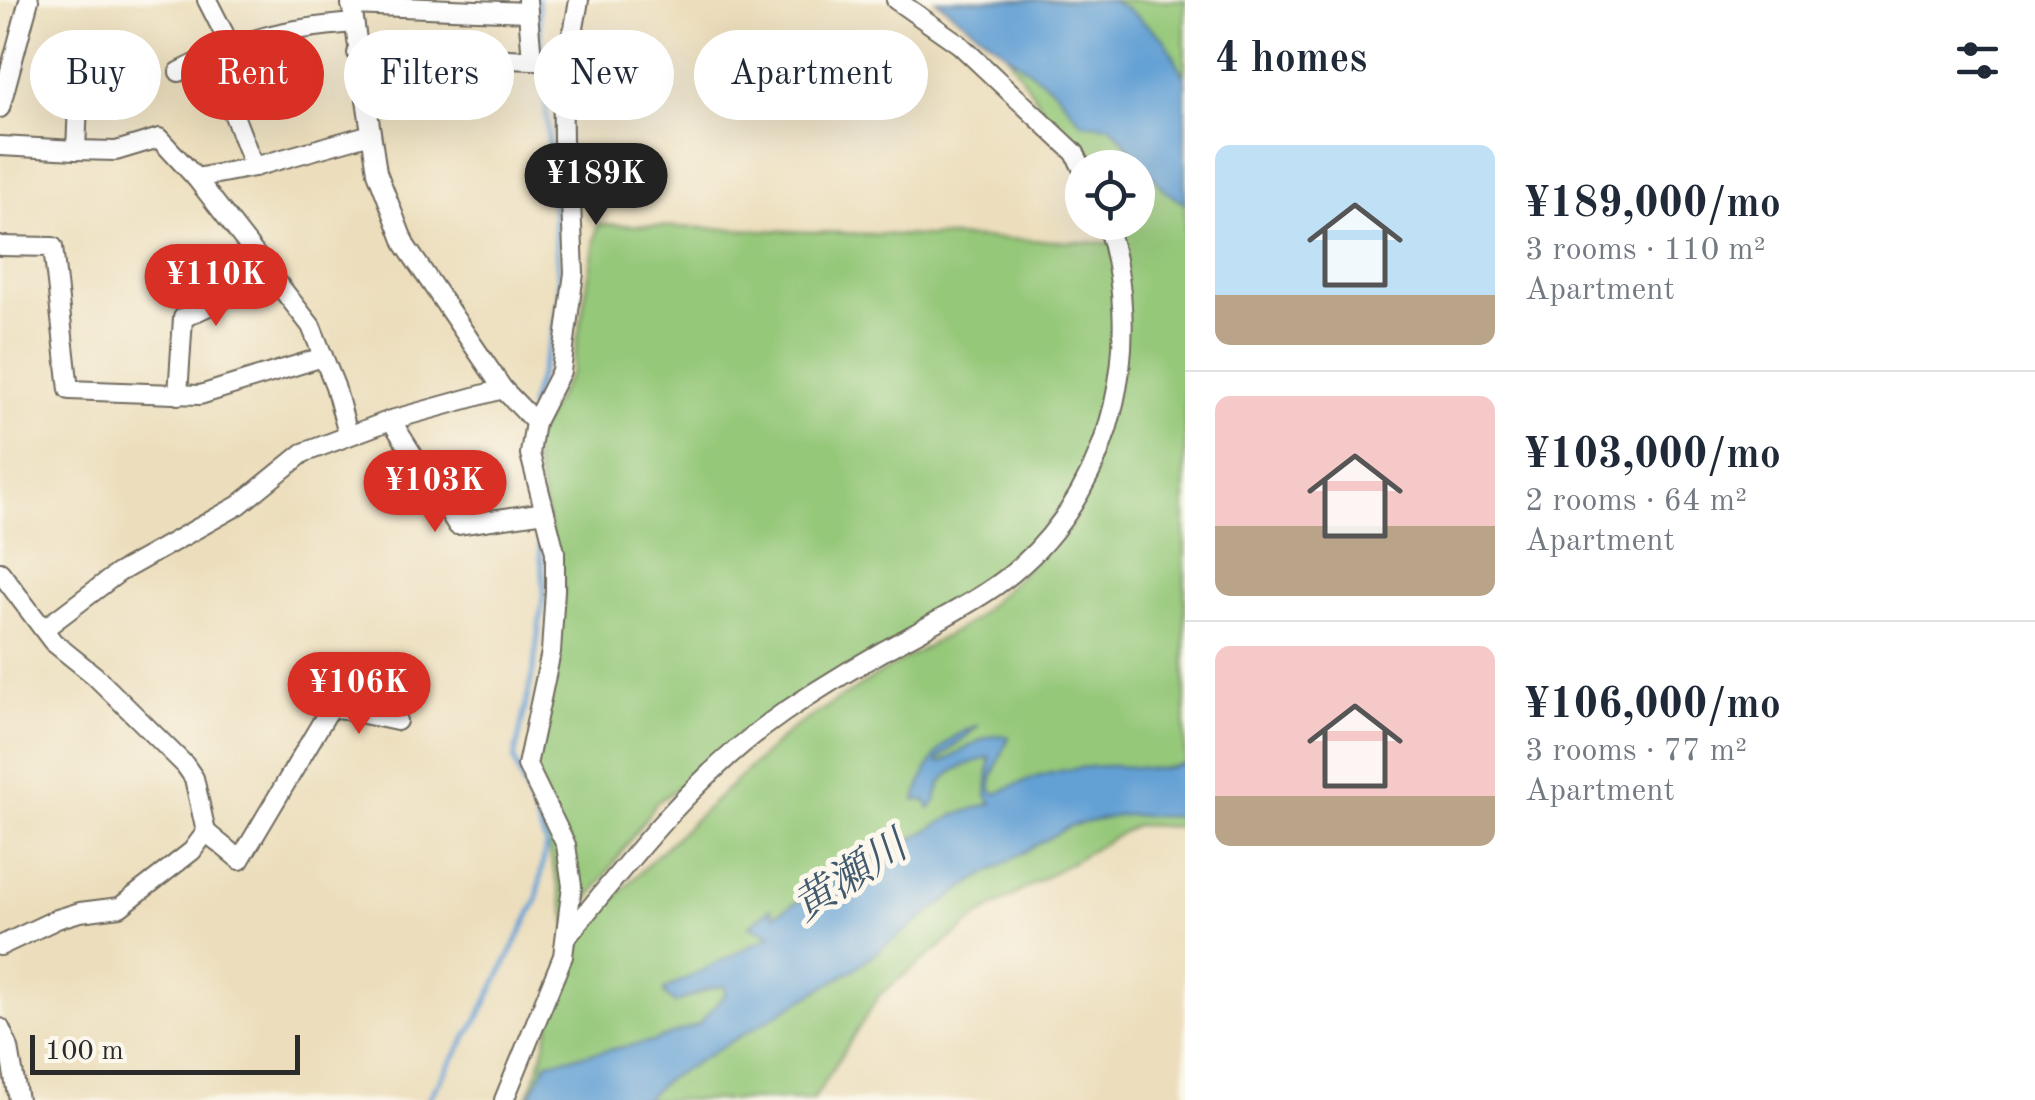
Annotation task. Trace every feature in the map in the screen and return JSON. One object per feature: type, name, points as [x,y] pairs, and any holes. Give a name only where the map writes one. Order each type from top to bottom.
[{"type":"street","points":[[0,108],[29,0]]},
{"type":"street","points":[[207,0],[222,30]]},
{"type":"street","points":[[573,30],[579,0]]},
{"type":"street","points":[[896,0],[959,44],[1072,150]]},
{"type":"street","points":[[286,30],[352,10],[527,6],[532,60],[514,59]]},
{"type":"street","points":[[76,150],[77,120]]},
{"type":"street","points":[[236,120],[254,167]]},
{"type":"street","points":[[369,120],[377,172],[405,245],[504,389],[535,422]]},
{"type":"street","points":[[504,1100],[563,956],[572,886],[566,845],[527,764],[552,652],[555,552],[530,454],[535,422],[561,372],[574,273],[562,120]]},
{"type":"street","points":[[196,178],[254,167],[371,134]]},
{"type":"street","points":[[0,146],[116,151],[158,138],[196,178],[311,326],[348,434]]},
{"type":"street","points":[[566,937],[653,830],[718,766],[781,714],[862,662],[969,603],[1010,574],[1061,523],[1097,456],[1120,384],[1123,299],[1112,240]]},
{"type":"street","points":[[0,246],[53,247],[68,390],[200,395],[323,357]]},
{"type":"street","points":[[178,395],[182,318],[274,275]]},
{"type":"street","points":[[44,628],[118,573],[239,505],[304,452],[392,420],[504,389]]},
{"type":"street","points":[[392,420],[457,526],[544,512]]},
{"type":"street","points":[[0,572],[53,642],[94,675],[185,766],[194,778],[206,832],[240,860],[331,707],[397,721]]},
{"type":"street","points":[[0,946],[57,919],[120,908],[192,851],[206,832]]},
{"type":"street","points":[[0,1028],[9,1048],[18,1100]]},
{"type":"green space","points":[[971,0],[1185,0],[1185,827],[1135,825],[982,914],[880,994],[813,1100],[526,1100],[539,1068],[561,982],[582,932],[659,853],[789,731],[972,621],[1071,526],[1095,471],[987,590],[819,690],[656,803],[569,927],[527,765],[564,590],[531,445],[572,370],[598,224],[1110,243],[1110,240],[1155,240],[1155,150],[1070,150]]},
{"type":"water","points":[[936,0],[1111,0],[1133,13],[1165,40],[1185,77],[1185,204],[1155,179],[1155,150],[1131,150],[1111,126],[1082,123],[1055,90]]},
{"type":"water","name":"黄瀬川","points":[[979,725],[937,761],[940,763],[992,736],[1009,737],[992,778],[991,790],[996,794],[1064,770],[1108,766],[1165,768],[1185,763],[1185,817],[1121,815],[1070,826],[972,882],[851,971],[666,1080],[644,1100],[528,1100],[547,1062],[653,1041],[698,1025],[726,993],[725,986],[675,1003],[664,993],[665,989],[772,935],[749,926],[771,908],[774,915],[955,815],[992,803],[987,796],[990,757],[948,775],[930,809],[925,800],[915,800],[937,754],[955,737]]},
{"type":"waterway","points":[[529,407],[560,299],[538,0]]},
{"type":"waterway","points":[[526,422],[524,466],[533,509]]},
{"type":"waterway","points":[[428,1100],[479,1017],[537,900],[546,844],[514,760],[534,666],[544,590],[537,520]]}]
